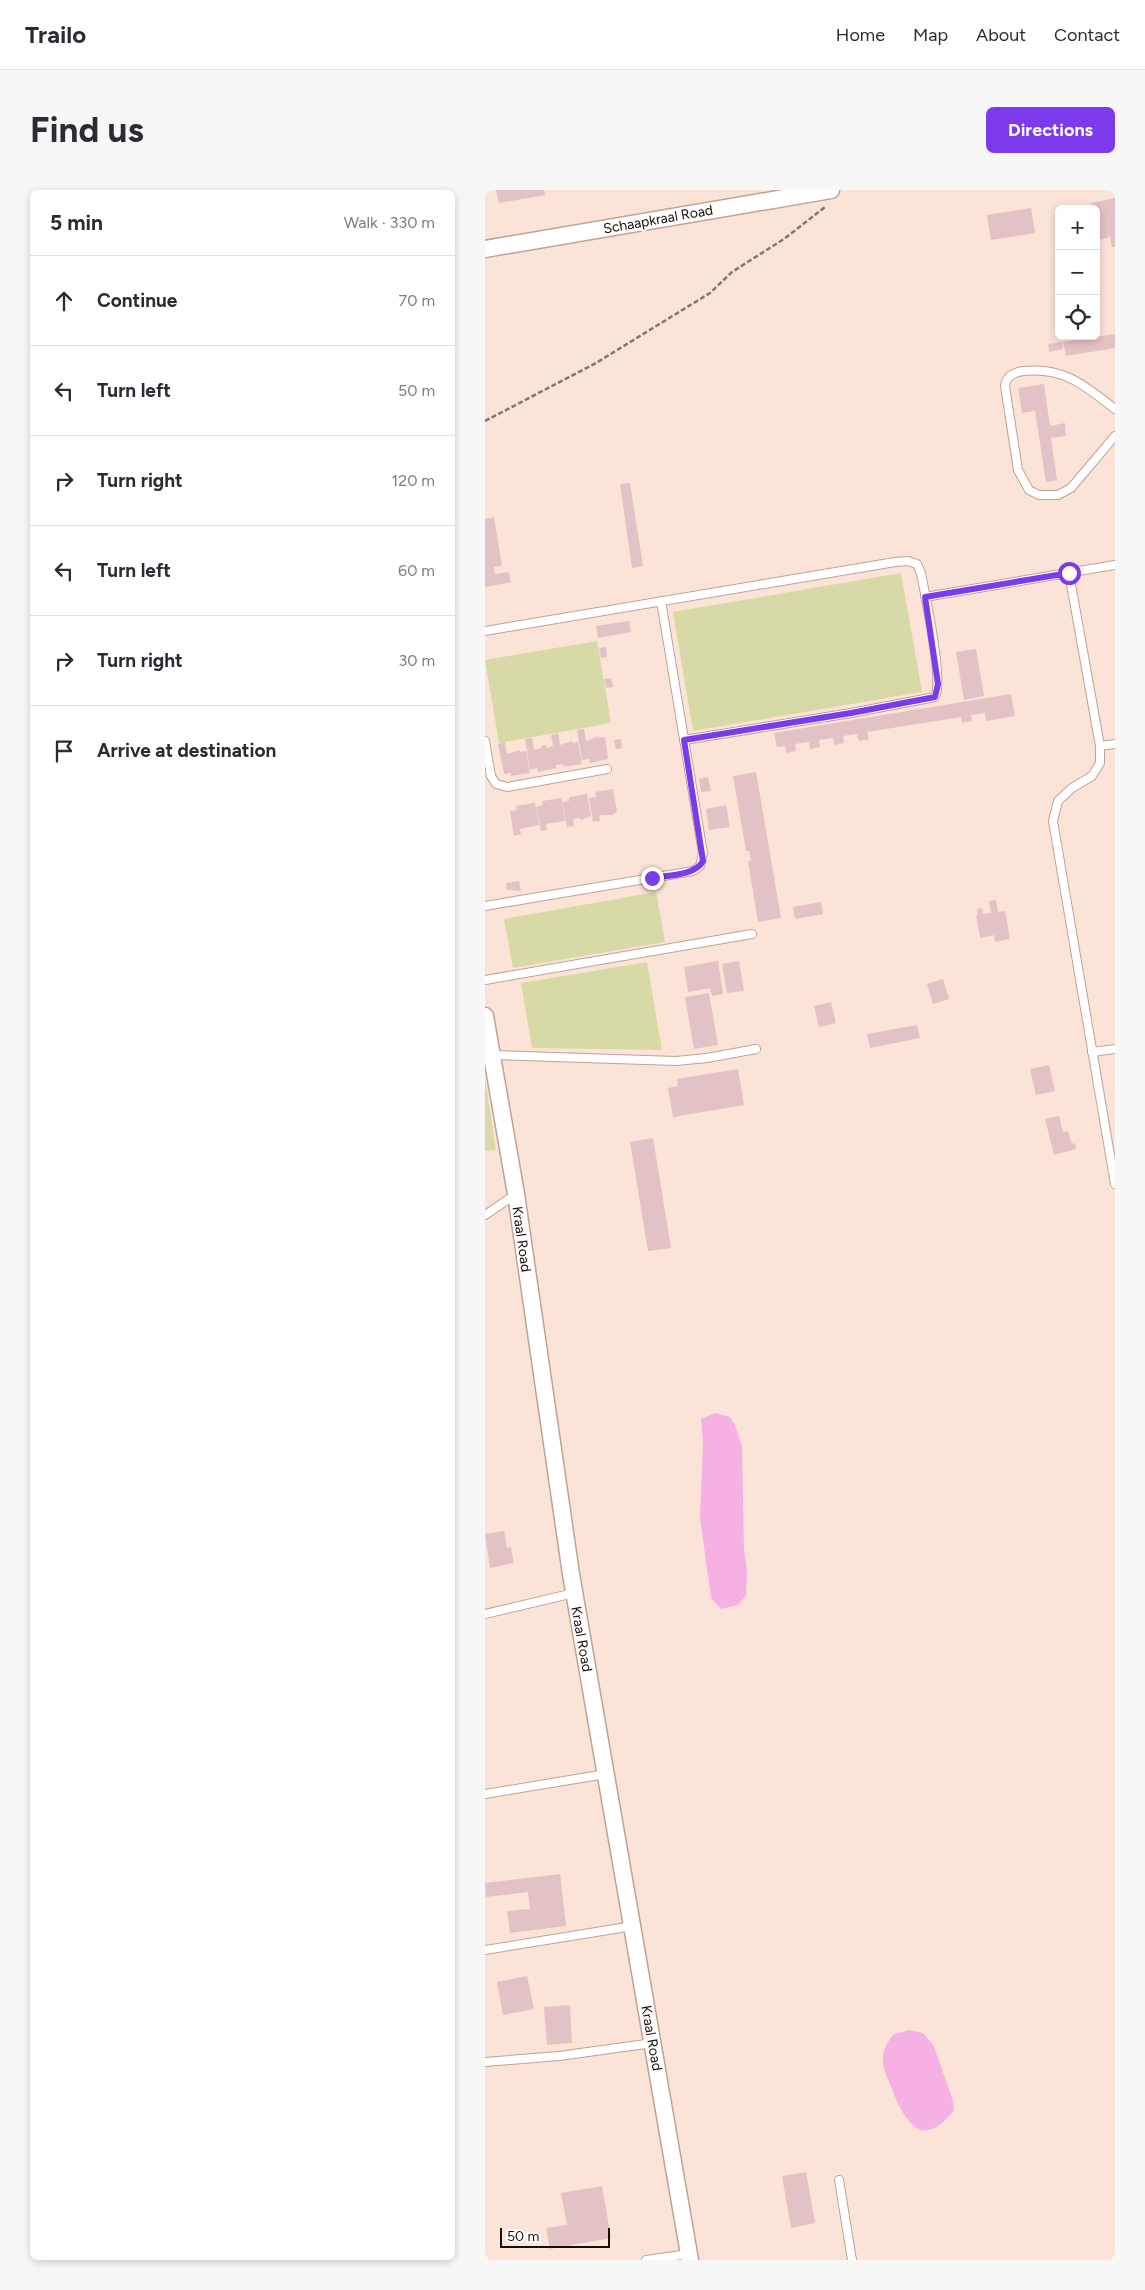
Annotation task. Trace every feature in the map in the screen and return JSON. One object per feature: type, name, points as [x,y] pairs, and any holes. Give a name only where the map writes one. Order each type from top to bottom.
[{"type":"street","name":"Schaapkraal Road","points":[[485,248],[828,191]]},
{"type":"street","name":"Kraal Road","points":[[485,1016],[516,1194],[574,1593],[689,2257]]},
{"type":"lane","points":[[1115,409],[1080,382],[1061,373],[1043,370],[1021,371],[1011,375],[1006,380],[1005,386],[1019,470],[1029,490],[1039,495],[1058,495],[1071,488],[1115,436]]},
{"type":"lane","points":[[485,631],[908,561],[917,564],[921,573],[938,684],[935,697],[851,713],[684,740]]},
{"type":"lane","points":[[925,597],[1115,565]]},
{"type":"lane","points":[[1069,573],[1100,746],[1100,763],[1092,776],[1072,788],[1058,801],[1053,821],[1115,1184]]},
{"type":"lane","points":[[485,906],[693,871],[700,866],[703,854],[661,601]]},
{"type":"lane","points":[[485,741],[491,776],[495,784],[507,787],[607,769]]},
{"type":"lane","points":[[1100,746],[1115,744]]},
{"type":"lane","points":[[485,980],[752,934]]},
{"type":"lane","points":[[492,1055],[675,1061],[707,1058],[756,1049]]},
{"type":"lane","points":[[1093,1052],[1115,1049]]},
{"type":"lane","points":[[485,1215],[516,1194]]},
{"type":"lane","points":[[485,1614],[574,1593]]},
{"type":"lane","points":[[485,1794],[606,1774]]},
{"type":"lane","points":[[485,1950],[633,1926]]},
{"type":"lane","points":[[485,2062],[559,2056],[653,2043]]},
{"type":"lane","points":[[839,2180],[852,2260]]},
{"type":"lane","points":[[646,2260],[689,2257]]},
{"type":"path","points":[[485,421],[596,363],[710,293],[732,272],[784,240],[825,207],[828,191]]},
{"type":"green space","points":[[901,573],[922,692],[693,731],[673,612]]},
{"type":"green space","points":[[597,641],[611,723],[499,743],[485,660]]},
{"type":"green space","points":[[656,892],[665,942],[513,968],[504,919]]},
{"type":"green space","points":[[647,962],[662,1050],[532,1048],[521,983]]},
{"type":"green space","points":[[485,1079],[496,1150],[485,1151]]},
{"type":"shaded area","points":[[715,1413],[730,1417],[735,1425],[742,1447],[744,1549],[747,1570],[746,1595],[738,1605],[721,1609],[711,1598],[700,1518],[703,1442],[701,1419]]},
{"type":"shaded area","points":[[909,2030],[923,2033],[934,2046],[953,2101],[954,2110],[943,2122],[934,2128],[925,2130],[917,2128],[904,2115],[883,2066],[883,2054],[889,2040],[894,2034]]},
{"type":"building","points":[[496,190],[544,190],[545,195],[499,203]]},
{"type":"building","points":[[1115,198],[1115,247],[1112,247],[1110,237],[1100,240],[1100,205],[1091,205],[1091,203]]},
{"type":"building","points":[[1031,208],[1035,233],[991,240],[987,215]]},
{"type":"building","points":[[1115,334],[1115,348],[1066,356],[1063,342],[1100,340],[1100,336]]},
{"type":"building","points":[[1062,342],[1063,349],[1049,352],[1048,344]]},
{"type":"building","points":[[1044,384],[1050,426],[1065,423],[1066,436],[1051,438],[1057,480],[1046,482],[1035,411],[1022,413],[1018,388]]},
{"type":"building","points":[[630,483],[643,566],[632,568],[620,484]]},
{"type":"building","points":[[494,517],[502,566],[494,567],[495,574],[509,572],[511,582],[485,587],[485,519]]},
{"type":"building","points":[[629,621],[631,632],[598,638],[596,626]]},
{"type":"building","points":[[606,647],[607,657],[601,658],[599,648]]},
{"type":"building","points":[[976,649],[984,696],[964,700],[956,652]]},
{"type":"building","points":[[611,678],[613,687],[606,688],[604,679]]},
{"type":"building","points":[[1011,694],[1015,716],[986,721],[985,713],[971,715],[972,721],[962,723],[961,717],[867,732],[869,739],[859,741],[857,734],[843,736],[844,743],[834,745],[833,738],[819,740],[820,747],[810,749],[809,742],[795,744],[796,751],[786,753],[785,746],[777,747],[774,733]]},
{"type":"building","points":[[584,729],[586,741],[599,736],[599,738],[605,737],[608,759],[590,763],[589,759],[582,760],[577,730]]},
{"type":"building","points":[[558,733],[560,745],[572,741],[573,743],[578,742],[582,764],[563,767],[563,764],[556,765],[556,768],[538,772],[537,768],[530,770],[525,739],[532,738],[534,750],[546,745],[546,748],[553,746],[551,735]]},
{"type":"building","points":[[621,739],[622,748],[616,749],[614,740]]},
{"type":"building","points":[[505,742],[507,754],[520,750],[520,752],[526,751],[530,773],[511,776],[511,773],[504,774],[498,744]]},
{"type":"building","points":[[756,772],[781,918],[758,922],[748,861],[751,860],[749,851],[746,851],[733,776]]},
{"type":"building","points":[[708,777],[711,791],[701,792],[699,779]]},
{"type":"building","points":[[613,789],[617,812],[612,815],[599,815],[600,821],[593,822],[589,798],[596,797],[595,792]]},
{"type":"building","points":[[587,794],[591,816],[581,820],[580,818],[573,819],[574,826],[567,827],[562,802],[569,801],[569,797]]},
{"type":"building","points":[[561,798],[565,821],[546,824],[547,830],[541,831],[536,807],[543,805],[542,801]]},
{"type":"building","points":[[535,803],[539,825],[520,829],[521,834],[514,836],[510,811],[517,810],[516,806]]},
{"type":"building","points":[[726,805],[730,827],[709,830],[706,809]]},
{"type":"building","points":[[519,881],[521,891],[507,890],[506,883]]},
{"type":"building","points":[[996,900],[998,912],[1005,911],[1010,939],[995,942],[994,935],[980,938],[976,915],[978,915],[977,909],[982,908],[983,914],[991,913],[989,901]]},
{"type":"building","points":[[821,902],[823,914],[795,919],[793,907]]},
{"type":"building","points":[[718,961],[723,994],[712,996],[710,988],[688,992],[684,967]]},
{"type":"building","points":[[739,961],[744,991],[727,993],[722,964]]},
{"type":"building","points":[[943,979],[949,999],[933,1004],[927,984]]},
{"type":"building","points":[[709,993],[718,1045],[694,1049],[685,997]]},
{"type":"building","points":[[831,1002],[836,1023],[819,1027],[814,1006]]},
{"type":"building","points":[[917,1025],[920,1038],[870,1048],[867,1034]]},
{"type":"building","points":[[1049,1065],[1055,1091],[1036,1095],[1030,1069]]},
{"type":"building","points":[[738,1069],[744,1105],[673,1117],[668,1088],[678,1086],[677,1079]]},
{"type":"building","points":[[1059,1116],[1063,1132],[1068,1131],[1072,1144],[1075,1143],[1076,1149],[1054,1155],[1045,1119]]},
{"type":"building","points":[[653,1138],[671,1248],[648,1251],[630,1142]]},
{"type":"building","points":[[504,1531],[507,1548],[511,1547],[514,1563],[490,1568],[485,1534]]},
{"type":"building","points":[[560,1874],[566,1926],[510,1933],[507,1911],[530,1909],[528,1892],[486,1897],[485,1883]]},
{"type":"building","points":[[527,1976],[534,2009],[503,2015],[497,1982]]},
{"type":"building","points":[[570,2005],[572,2043],[547,2045],[544,2007]]},
{"type":"building","points":[[806,2172],[815,2223],[791,2228],[782,2176]]},
{"type":"building","points":[[602,2186],[611,2238],[550,2249],[546,2228],[567,2225],[561,2193]]},
{"type":"route","points":[[652,878],[693,871],[703,861],[684,740],[851,713],[935,697],[938,692],[938,684],[925,597],[1069,573]]}]
